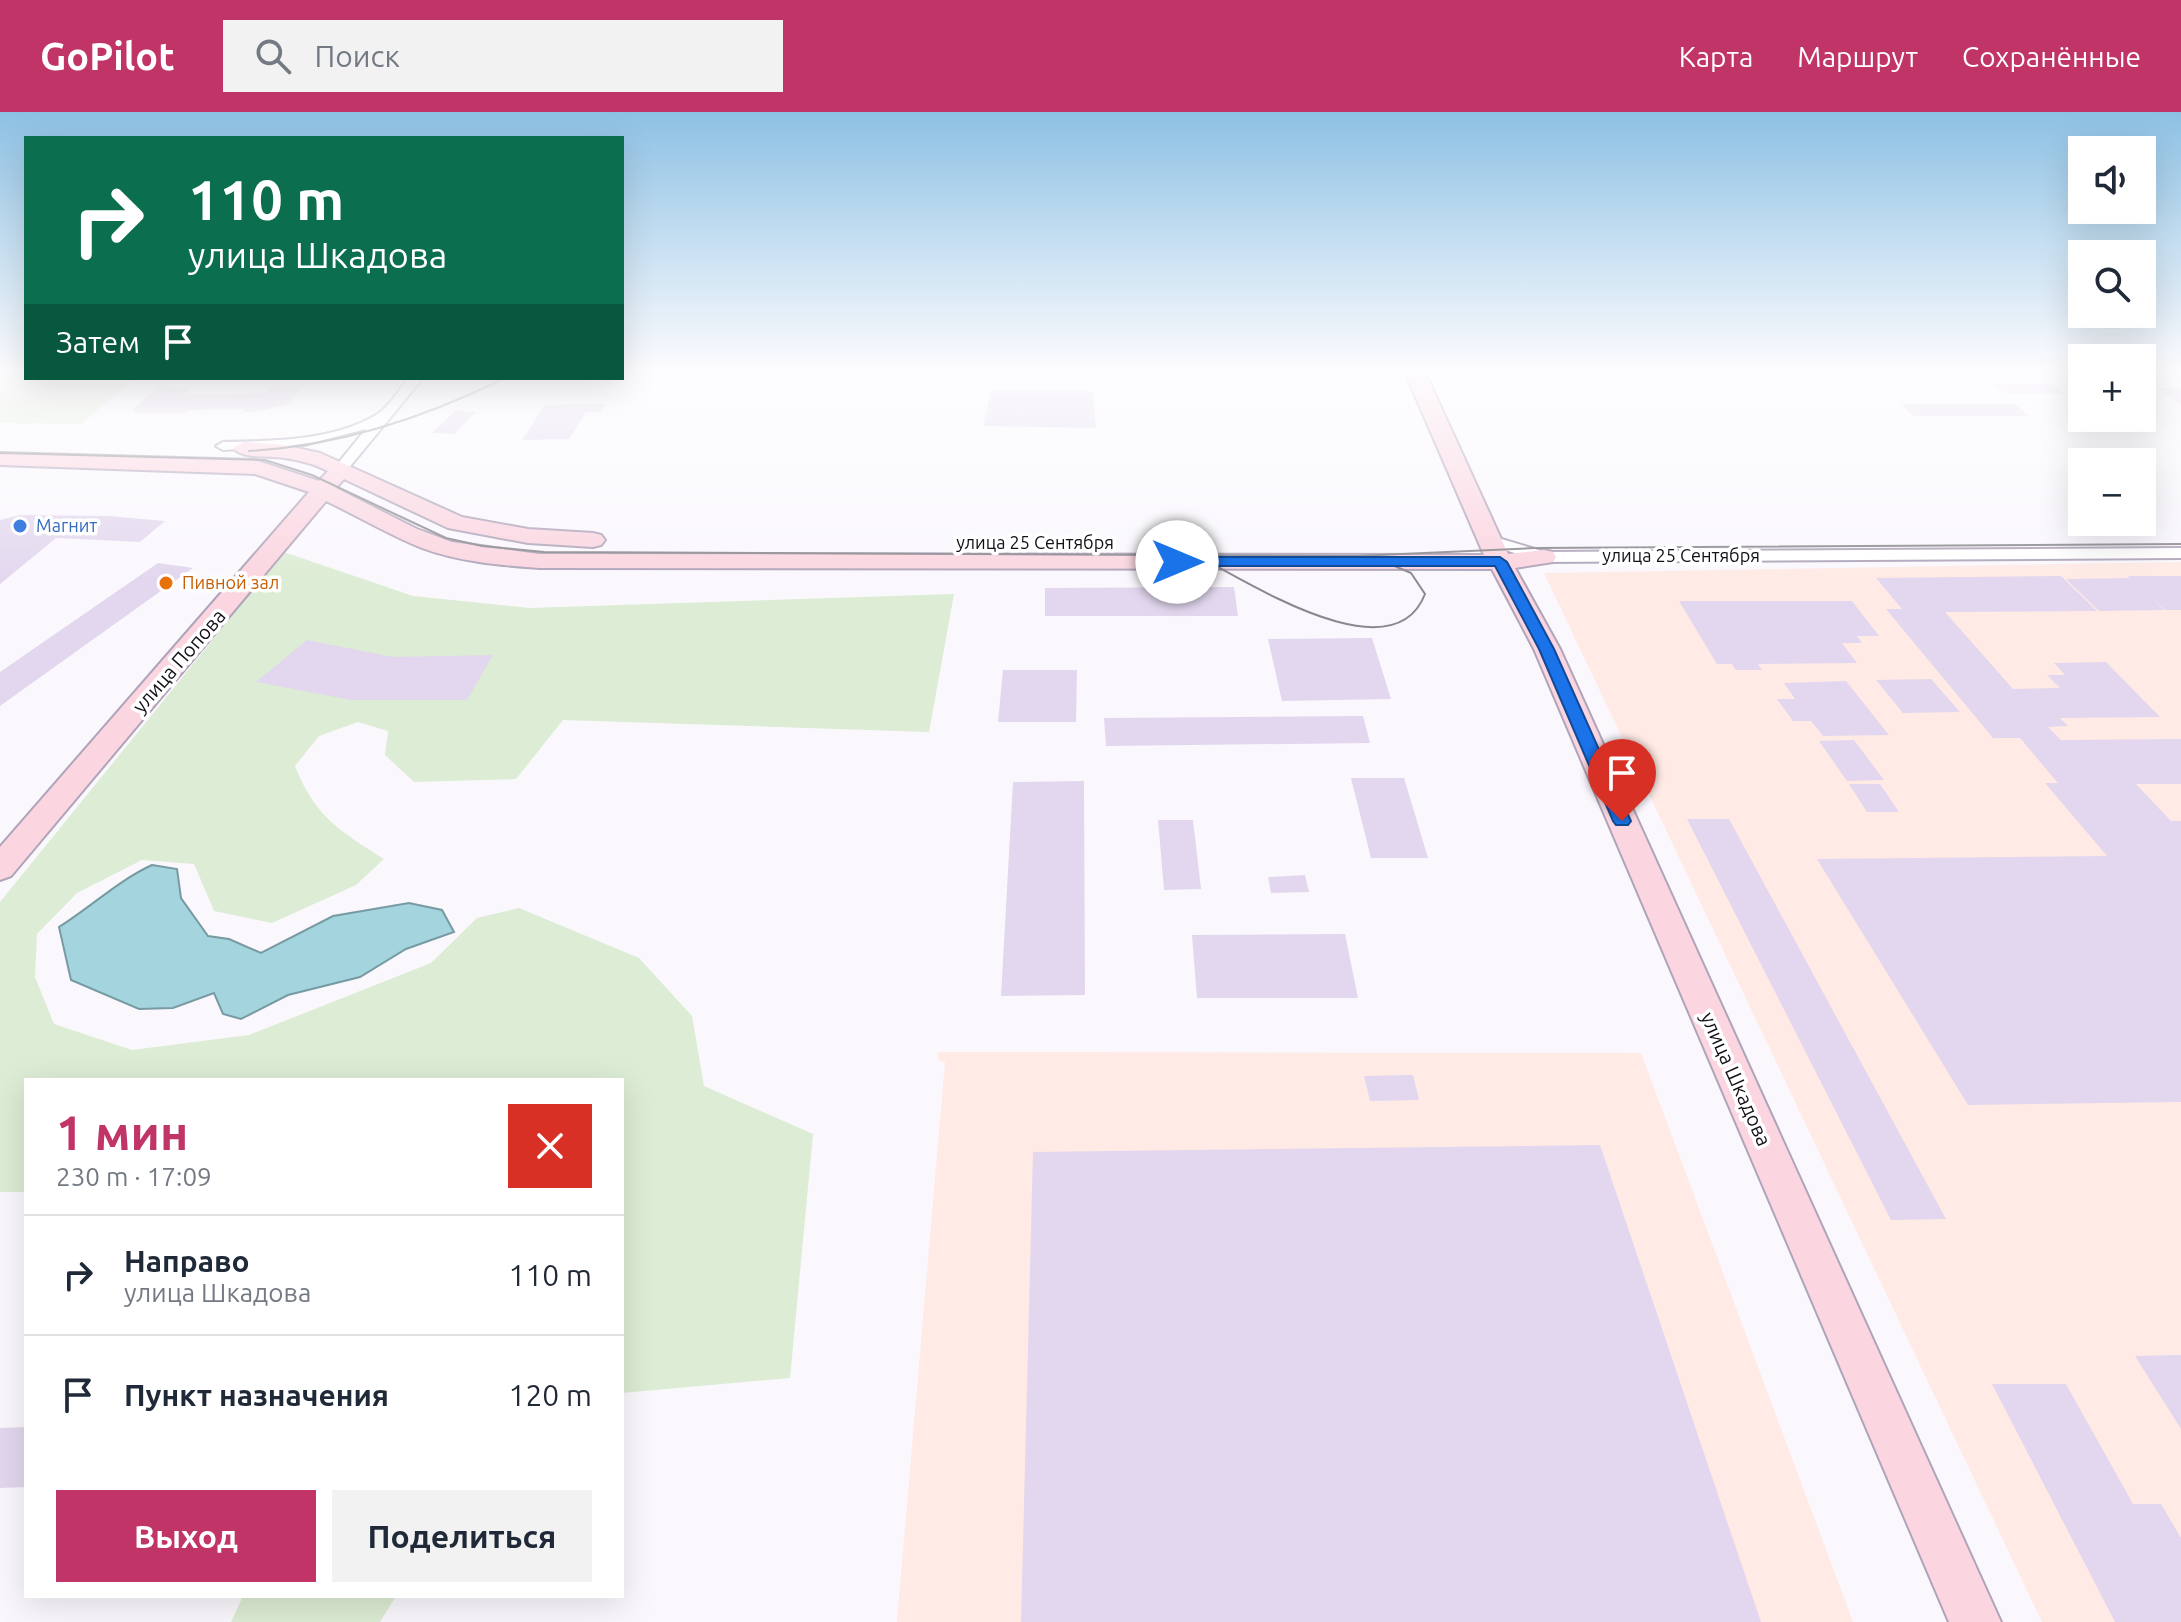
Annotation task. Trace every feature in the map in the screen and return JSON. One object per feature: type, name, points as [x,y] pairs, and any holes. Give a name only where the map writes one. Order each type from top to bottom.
[{"type":"main road","name":"улица Шкадова","points":[[1445,440],[1494,551],[1547,649],[1975,1622]]},
{"type":"main road","name":"улица 25 Сентября","points":[[0,442],[223,446],[283,451],[342,467],[456,523],[549,539],[1149,544],[1494,551]]},
{"type":"main road","points":[[0,459],[239,465],[274,471],[431,543],[467,553],[539,561],[1494,551],[1544,557]]},
{"type":"main road","name":"улица Попова","points":[[0,868],[342,467]]},
{"type":"street","points":[[223,446],[306,440]]},
{"type":"street","name":"улица Попова","points":[[342,467],[364,440]]},
{"type":"street","name":"улица 25 Сентября","points":[[1544,557],[2181,553]]},
{"type":"shaded area","points":[[2181,562],[2181,1622],[2042,1622],[1544,573]]},
{"type":"shaded area","points":[[938,1052],[1641,1053],[1853,1622],[897,1622],[945,1062],[938,1060]]},
{"type":"green space","points":[[284,552],[413,596],[529,608],[954,594],[929,732],[563,720],[516,779],[414,782],[385,755],[388,731],[358,722],[319,736],[295,766],[311,798],[330,821],[384,859],[356,885],[272,923],[214,911],[194,864],[142,860],[77,893],[37,934],[35,977],[54,1024],[132,1050],[249,1035],[431,963],[477,918],[519,908],[639,958],[692,1016],[704,1086],[813,1134],[790,1378],[624,1393],[624,1078],[24,1078],[24,1192],[0,1192],[0,902]]},
{"type":"green space","points":[[242,1598],[395,1598],[380,1622],[231,1622]]},
{"type":"water","points":[[152,865],[177,869],[181,898],[208,936],[229,939],[261,953],[333,916],[409,903],[442,910],[454,932],[406,949],[360,977],[288,995],[241,1019],[223,1014],[214,993],[173,1008],[139,1009],[71,980],[59,927],[128,878]]},
{"type":"building","points":[[20,515],[108,516],[165,521],[140,542],[56,538],[0,584],[0,520]]},
{"type":"building","points":[[158,563],[193,568],[0,706],[0,672]]},
{"type":"building","points":[[2061,576],[2097,611],[1945,612],[2013,689],[2060,688],[2047,675],[2065,675],[2054,663],[2106,662],[2160,717],[2060,718],[2068,726],[2048,727],[2061,740],[2181,739],[2181,784],[2136,784],[2171,821],[2181,821],[2181,1102],[1968,1105],[1817,859],[2107,856],[2045,783],[2058,783],[2020,738],[1993,738],[1886,609],[1902,609],[1876,578]]},
{"type":"building","points":[[2127,576],[2181,576],[2181,610],[2165,610],[2151,597],[2164,610],[2099,611],[2066,579],[2130,578]]},
{"type":"building","points":[[1234,587],[1238,616],[1045,616],[1045,588]]},
{"type":"building","points":[[1679,601],[1852,601],[1879,636],[1857,636],[1862,643],[1842,643],[1857,663],[1758,664],[1762,670],[1736,670],[1732,664],[1717,664]]},
{"type":"building","points":[[1372,638],[1391,699],[1282,701],[1268,639]]},
{"type":"building","points":[[307,640],[393,657],[493,655],[467,700],[351,700],[256,682]]},
{"type":"building","points":[[1003,670],[1077,670],[1076,722],[998,722]]},
{"type":"building","points":[[1931,679],[1960,712],[1903,713],[1876,680]]},
{"type":"building","points":[[1846,681],[1889,735],[1823,736],[1811,721],[1793,721],[1777,699],[1795,699],[1784,683]]},
{"type":"building","points":[[1363,716],[1370,743],[1106,746],[1104,718]]},
{"type":"building","points":[[1854,740],[1884,780],[1847,781],[1819,741]]},
{"type":"building","points":[[1351,778],[1404,778],[1428,858],[1371,858]]},
{"type":"building","points":[[1084,781],[1085,995],[1001,996],[1013,782]]},
{"type":"building","points":[[1849,784],[1880,784],[1899,812],[1867,812]]},
{"type":"building","points":[[1687,819],[1729,819],[1946,1219],[1891,1220]]},
{"type":"building","points":[[1158,820],[1193,820],[1201,889],[1164,890]]},
{"type":"building","points":[[1305,875],[1309,892],[1271,893],[1268,877]]},
{"type":"building","points":[[1345,934],[1358,998],[1197,998],[1192,935]]},
{"type":"building","points":[[1413,1075],[1419,1100],[1370,1101],[1364,1076]]},
{"type":"building","points":[[1600,1145],[1761,1622],[1021,1622],[1033,1152]]},
{"type":"building","points":[[2181,1355],[2181,1429],[2135,1356]]},
{"type":"building","points":[[1992,1384],[2066,1384],[2133,1504],[2161,1504],[2181,1538],[2181,1622],[2115,1622]]},
{"type":"building","points":[[24,1427],[24,1487],[0,1488],[0,1428]]},
{"type":"tram line","points":[[249,451],[328,440]]},
{"type":"tram line","points":[[0,453],[265,460],[312,475],[446,538],[482,546],[544,552],[1356,556],[1535,548],[2181,544]]},
{"type":"tram line","points":[[1199,557],[1250,585],[1318,616],[1352,625],[1383,627],[1408,617],[1425,594],[1411,573],[1378,559]]},
{"type":"place","name":"Магнит","points":[[20,526]]},
{"type":"place","name":"Пивной зал","points":[[166,583]]},
{"type":"route","points":[[1177,562],[1500,562],[1547,649],[1622,821]]}]
